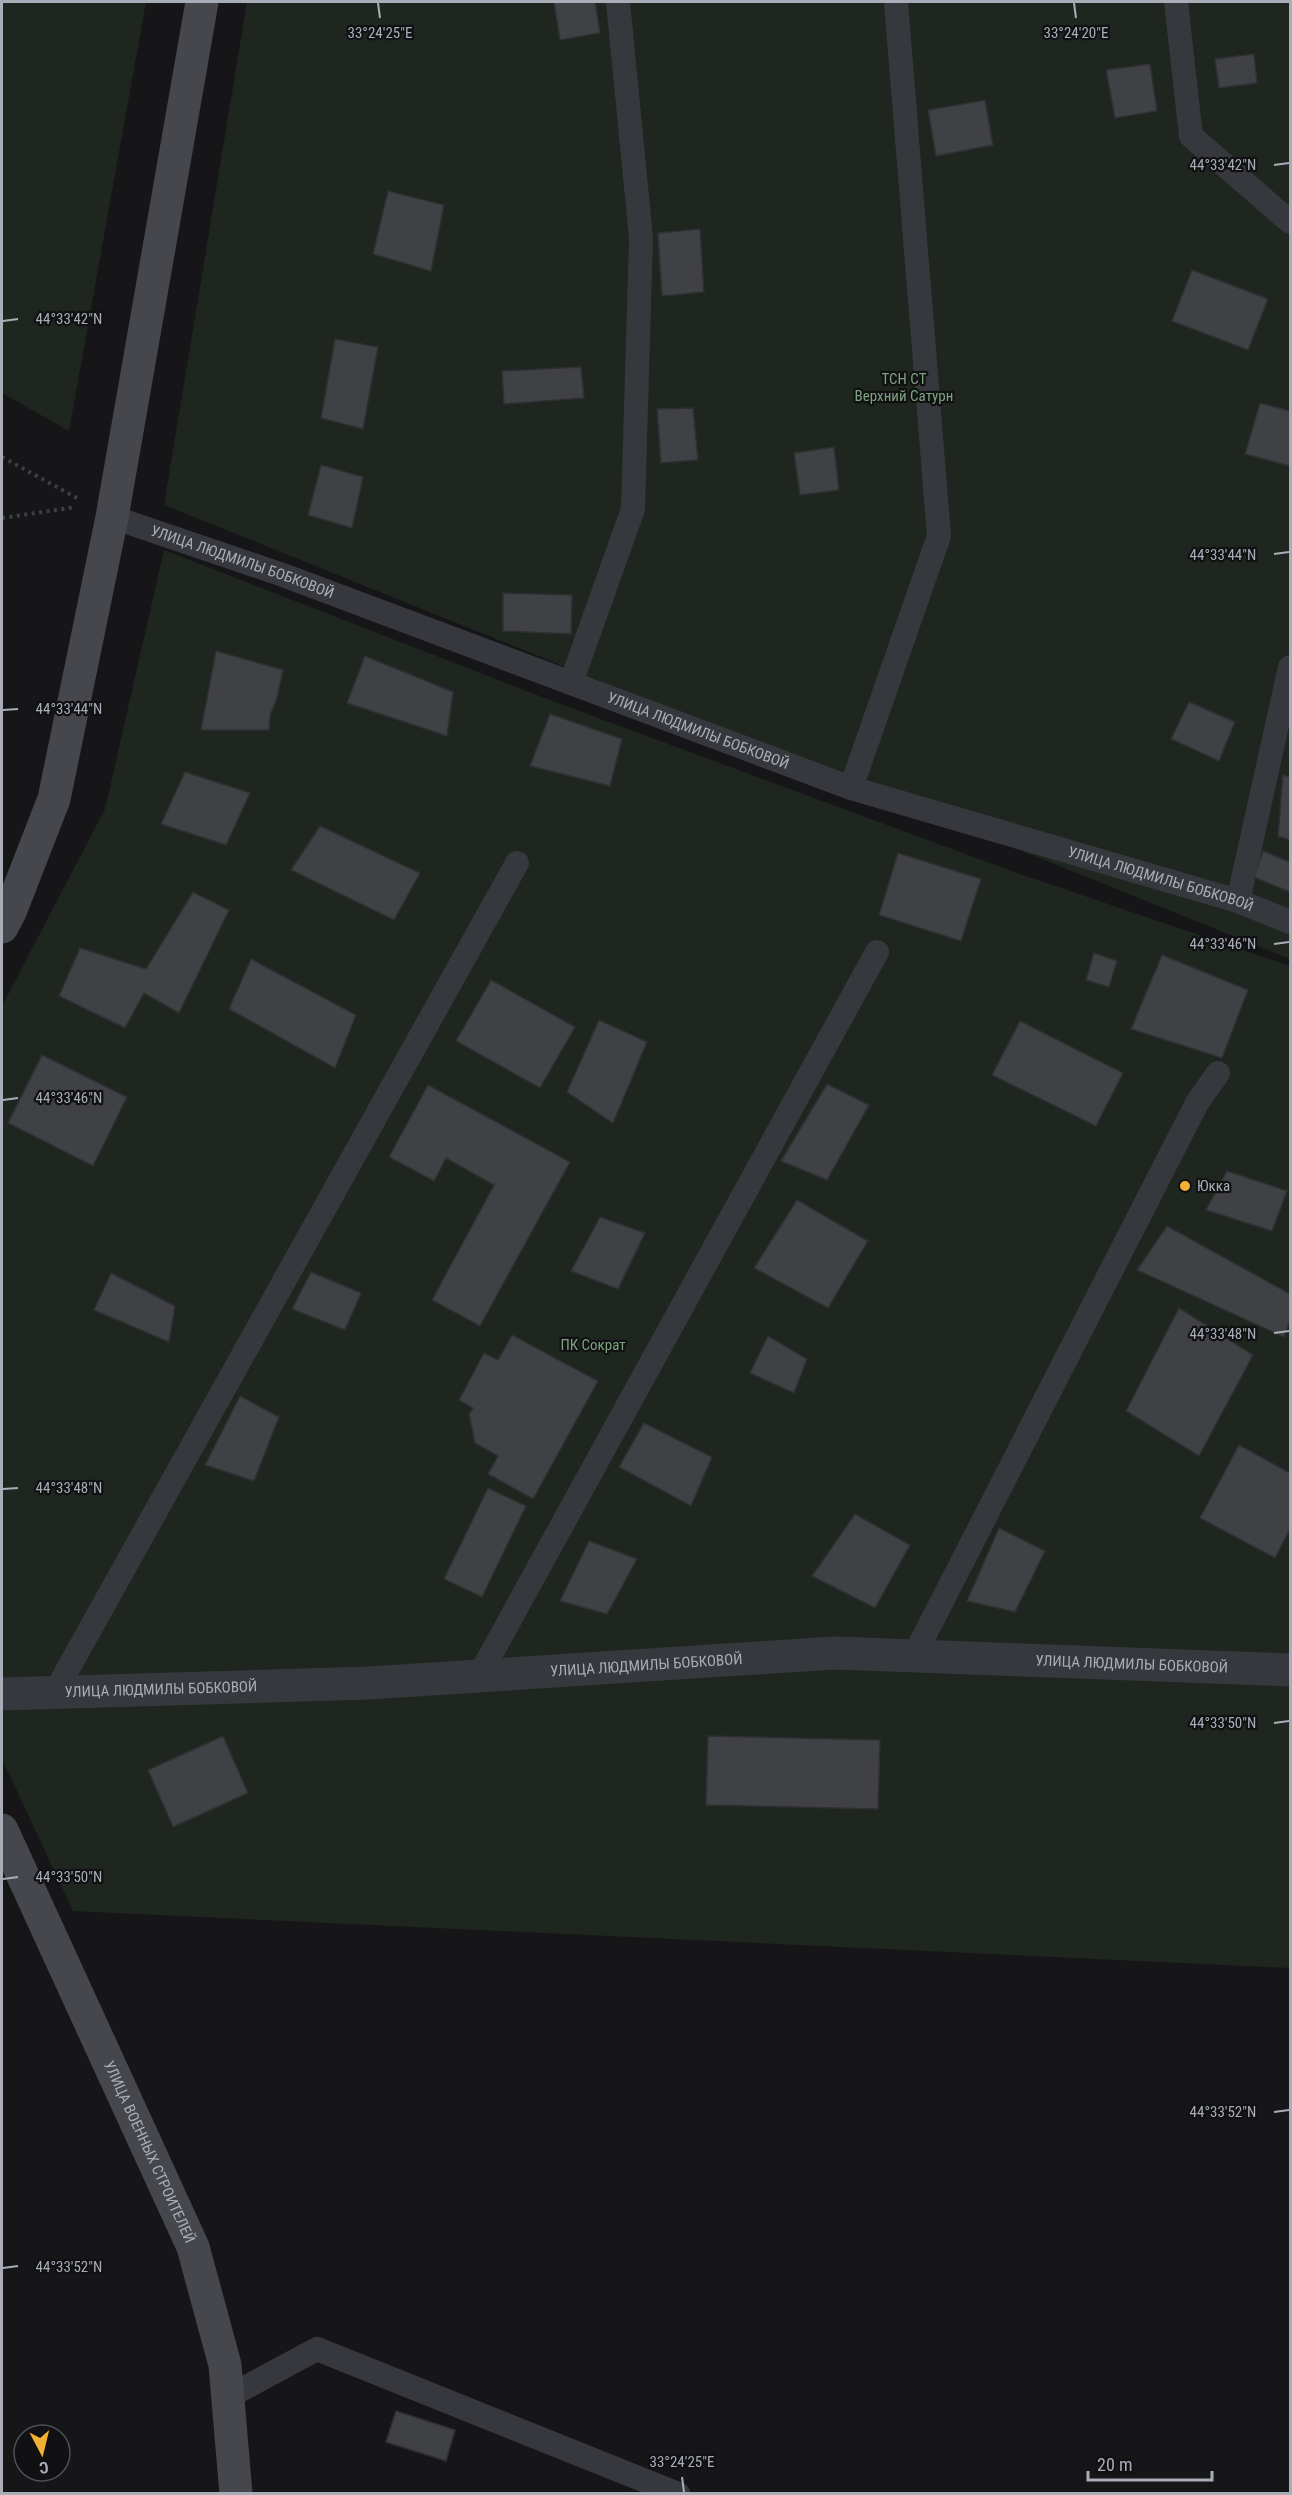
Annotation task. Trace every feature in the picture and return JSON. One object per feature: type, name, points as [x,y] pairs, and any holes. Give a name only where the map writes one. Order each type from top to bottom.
[{"type":"main road","points":[[2,927],[54,799],[100,511],[202,2]]},
{"type":"main road","name":"УЛИЦА ВОЕННЫХ СТРОИТЕЛЕЙ","points":[[2,1830],[193,2247],[225,2366],[236,2493]]},
{"type":"street","name":"УЛИЦА ЛЮДМИЛЫ БОБКОВОЙ","points":[[2,1694],[369,1683],[836,1653],[915,1654],[1290,1670]]},
{"type":"lane","points":[[571,683],[633,509],[641,238],[618,2]]},
{"type":"lane","points":[[851,788],[939,536],[896,2]]},
{"type":"lane","points":[[1176,2],[1191,136],[1290,222]]},
{"type":"lane","name":"УЛИЦА ЛЮДМИЛЫ БОБКОВОЙ","points":[[100,511],[283,575],[851,788],[1238,901],[1290,922]]},
{"type":"lane","points":[[1238,901],[1290,667]]},
{"type":"lane","points":[[54,1694],[517,863]]},
{"type":"lane","points":[[478,1676],[877,952]]},
{"type":"lane","points":[[915,1654],[1197,1103],[1218,1073]]},
{"type":"lane","points":[[228,2397],[317,2349],[678,2493]]},
{"type":"path","points":[[2,457],[100,511]]},
{"type":"path","points":[[2,518],[100,511]]},
{"type":"green space","points":[[2,2],[146,2],[69,431],[2,393]]},
{"type":"green space","name":"ТСН СТ Верхний Сатурн","points":[[247,2],[1290,2],[1290,959],[164,505]]},
{"type":"green space","name":"ПК Сократ","points":[[164,550],[563,705],[1017,873],[1290,966],[1290,1968],[73,1911],[2,1759],[2,1006],[105,809]]},
{"type":"building","points":[[554,2],[595,2],[600,33],[560,40]]},
{"type":"building","points":[[1254,54],[1257,83],[1219,88],[1215,59]]},
{"type":"building","points":[[1150,64],[1157,111],[1115,118],[1106,70]]},
{"type":"building","points":[[985,100],[993,145],[936,156],[928,110]]},
{"type":"building","points":[[388,191],[444,205],[431,271],[373,254]]},
{"type":"building","points":[[700,229],[704,292],[662,296],[658,233]]},
{"type":"building","points":[[1192,270],[1268,299],[1248,350],[1172,321]]},
{"type":"building","points":[[335,339],[378,347],[363,429],[321,418]]},
{"type":"building","points":[[581,367],[584,398],[504,404],[502,371]]},
{"type":"building","points":[[1260,403],[1290,411],[1290,466],[1245,454]]},
{"type":"building","points":[[693,408],[698,460],[661,463],[657,409]]},
{"type":"building","points":[[834,447],[839,490],[800,495],[794,453]]},
{"type":"building","points":[[321,465],[363,477],[352,528],[308,515]]},
{"type":"building","points":[[503,593],[572,595],[571,634],[503,631]]},
{"type":"building","points":[[216,651],[283,670],[277,698],[270,715],[269,730],[201,730]]},
{"type":"building","points":[[365,656],[453,692],[447,736],[347,703]]},
{"type":"building","points":[[1189,702],[1235,722],[1219,761],[1171,739]]},
{"type":"building","points":[[550,714],[622,739],[610,786],[530,766]]},
{"type":"building","points":[[185,772],[250,793],[226,845],[161,824]]},
{"type":"building","points":[[1283,775],[1290,777],[1290,840],[1278,836]]},
{"type":"building","points":[[320,826],[420,873],[394,920],[291,870]]},
{"type":"building","points":[[1263,851],[1290,862],[1290,892],[1254,877]]},
{"type":"building","points":[[898,853],[981,879],[961,941],[879,915]]},
{"type":"building","points":[[193,892],[229,910],[179,1013],[144,993],[125,1028],[59,996],[80,948],[146,969]]},
{"type":"building","points":[[1094,953],[1117,961],[1109,987],[1086,980]]},
{"type":"building","points":[[1162,955],[1248,990],[1222,1058],[1131,1029]]},
{"type":"building","points":[[251,959],[356,1015],[335,1068],[229,1009]]},
{"type":"building","points":[[491,980],[575,1027],[540,1088],[456,1041]]},
{"type":"building","points":[[599,1020],[647,1042],[613,1123],[567,1092]]},
{"type":"building","points":[[1020,1021],[1123,1073],[1096,1126],[992,1075]]},
{"type":"building","points":[[42,1055],[127,1097],[93,1166],[8,1123]]},
{"type":"building","points":[[827,1084],[869,1105],[827,1180],[781,1161]]},
{"type":"building","points":[[428,1085],[570,1162],[480,1326],[432,1300],[494,1185],[446,1158],[434,1181],[389,1157]]},
{"type":"building","points":[[1227,1171],[1287,1191],[1272,1231],[1206,1210]]},
{"type":"building","points":[[797,1200],[868,1241],[828,1308],[754,1268]]},
{"type":"building","points":[[600,1217],[645,1233],[618,1289],[571,1271]]},
{"type":"building","points":[[1167,1226],[1290,1294],[1290,1320],[1284,1337],[1137,1270]]},
{"type":"building","points":[[311,1272],[361,1293],[345,1330],[292,1309]]},
{"type":"building","points":[[111,1273],[175,1306],[169,1342],[94,1310]]},
{"type":"building","points":[[1179,1308],[1253,1355],[1199,1456],[1126,1411]]},
{"type":"building","points":[[512,1335],[598,1381],[533,1499],[488,1474],[498,1456],[475,1443],[469,1414],[473,1408],[459,1400],[484,1353],[498,1360]]},
{"type":"building","points":[[768,1336],[807,1359],[794,1393],[750,1373]]},
{"type":"building","points":[[240,1396],[279,1417],[254,1481],[205,1465]]},
{"type":"building","points":[[644,1423],[712,1457],[691,1506],[619,1467]]},
{"type":"building","points":[[1239,1445],[1290,1473],[1290,1529],[1275,1558],[1200,1518]]},
{"type":"building","points":[[488,1488],[526,1506],[482,1597],[444,1579]]},
{"type":"building","points":[[855,1514],[910,1545],[875,1608],[812,1576]]},
{"type":"building","points":[[999,1528],[1045,1551],[1015,1612],[967,1601]]},
{"type":"building","points":[[589,1541],[637,1559],[607,1614],[560,1601]]},
{"type":"building","points":[[223,1736],[248,1793],[173,1827],[148,1770]]},
{"type":"building","points":[[708,1736],[880,1740],[878,1809],[706,1805]]},
{"type":"building","points":[[396,2411],[455,2430],[446,2461],[386,2442]]},
{"type":"place","name":"Юкка","points":[[1185,1186]]}]
